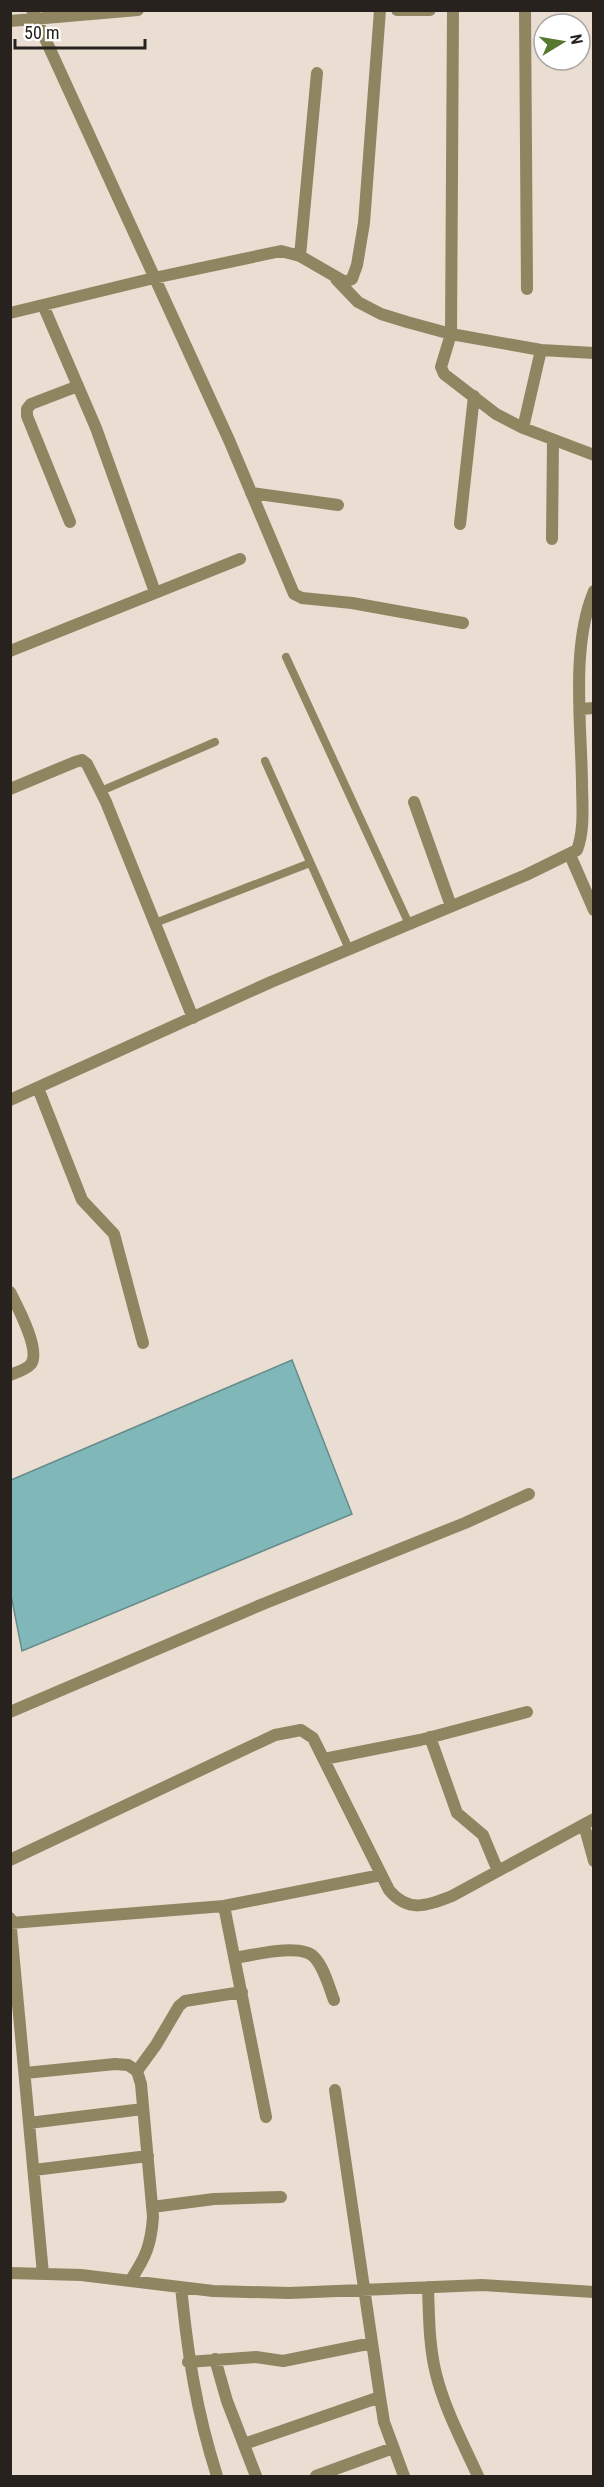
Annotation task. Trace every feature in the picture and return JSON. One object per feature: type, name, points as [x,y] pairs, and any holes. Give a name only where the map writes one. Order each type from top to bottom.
[{"type":"street","points":[[10,21],[33,15],[138,10]]},
{"type":"street","points":[[336,279],[345,282],[352,279],[364,224],[380,10]]},
{"type":"street","points":[[397,10],[430,10]]},
{"type":"street","points":[[453,10],[451,334],[441,368],[444,374],[496,414],[523,428],[594,455]]},
{"type":"street","points":[[525,10],[527,289]]},
{"type":"street","points":[[33,15],[251,493],[294,594],[302,598],[352,603],[463,623]]},
{"type":"street","points":[[300,256],[317,73]]},
{"type":"street","points":[[10,313],[154,278],[281,251],[300,256],[336,279],[358,302],[381,314],[451,334],[541,350],[594,353]]},
{"type":"street","points":[[43,305],[96,428],[155,592]]},
{"type":"street","points":[[523,428],[541,350]]},
{"type":"street","points":[[70,522],[27,416],[27,409],[32,404],[78,386]]},
{"type":"street","points":[[459,524],[474,396]]},
{"type":"street","points":[[552,539],[553,440]]},
{"type":"street","points":[[251,493],[338,505]]},
{"type":"street","points":[[10,651],[240,559]]},
{"type":"street","points":[[10,1100],[349,949],[570,855],[576,850],[580,840],[587,708],[581,631],[594,591]]},
{"type":"street","points":[[10,789],[82,760],[87,764],[101,791],[193,1018]]},
{"type":"street","points":[[414,802],[451,906]]},
{"type":"street","points":[[580,840],[594,839]]},
{"type":"street","points":[[570,855],[594,910]]},
{"type":"street","points":[[38,1088],[82,1200],[108,1224],[114,1234],[143,1343]]},
{"type":"street","points":[[10,1293],[33,1344],[34,1356],[31,1363],[10,1376]]},
{"type":"street","points":[[10,1712],[263,1604],[465,1523],[529,1494]]},
{"type":"street","points":[[324,1759],[430,1737],[527,1712]]},
{"type":"street","points":[[10,1860],[276,1735],[301,1730],[308,1733],[324,1759],[381,1875],[397,1900],[413,1905],[437,1902],[589,1822],[594,1861]]},
{"type":"street","points":[[430,1737],[457,1813],[483,1835],[498,1871]]},
{"type":"street","points":[[11,1923],[224,1906],[381,1875]]},
{"type":"street","points":[[224,1906],[266,2117]]},
{"type":"street","points":[[10,1918],[43,2274]]},
{"type":"street","points":[[235,1958],[282,1951],[299,1950],[307,1953],[314,1956],[334,2000]]},
{"type":"street","points":[[137,2071],[156,2045],[179,2006],[185,2001],[242,1992]]},
{"type":"street","points":[[25,2073],[115,2064],[128,2065],[137,2071],[141,2084],[148,2156],[152,2207],[151,2238],[145,2258],[130,2281]]},
{"type":"street","points":[[335,2090],[384,2422],[404,2476]]},
{"type":"street","points":[[29,2123],[143,2109]]},
{"type":"street","points":[[34,2170],[148,2156]]},
{"type":"street","points":[[152,2207],[214,2199],[281,2197]]},
{"type":"street","points":[[10,2273],[81,2275],[213,2291],[289,2293],[482,2285],[594,2292]]},
{"type":"street","points":[[182,2287],[189,2362],[202,2429],[216,2476]]},
{"type":"street","points":[[428,2287],[431,2349],[436,2375],[445,2404],[478,2476]]},
{"type":"street","points":[[189,2362],[256,2357],[283,2361],[372,2343]]},
{"type":"street","points":[[215,2360],[256,2476]]},
{"type":"street","points":[[244,2444],[333,2411],[380,2397]]},
{"type":"street","points":[[316,2476],[393,2448]]},
{"type":"lane","points":[[286,657],[409,924]]},
{"type":"lane","points":[[101,791],[215,742]]},
{"type":"lane","points":[[265,761],[349,949]]},
{"type":"lane","points":[[155,923],[310,863]]},
{"type":"water","points":[[292,1360],[352,1514],[22,1651],[11,1595],[11,1480]]}]
